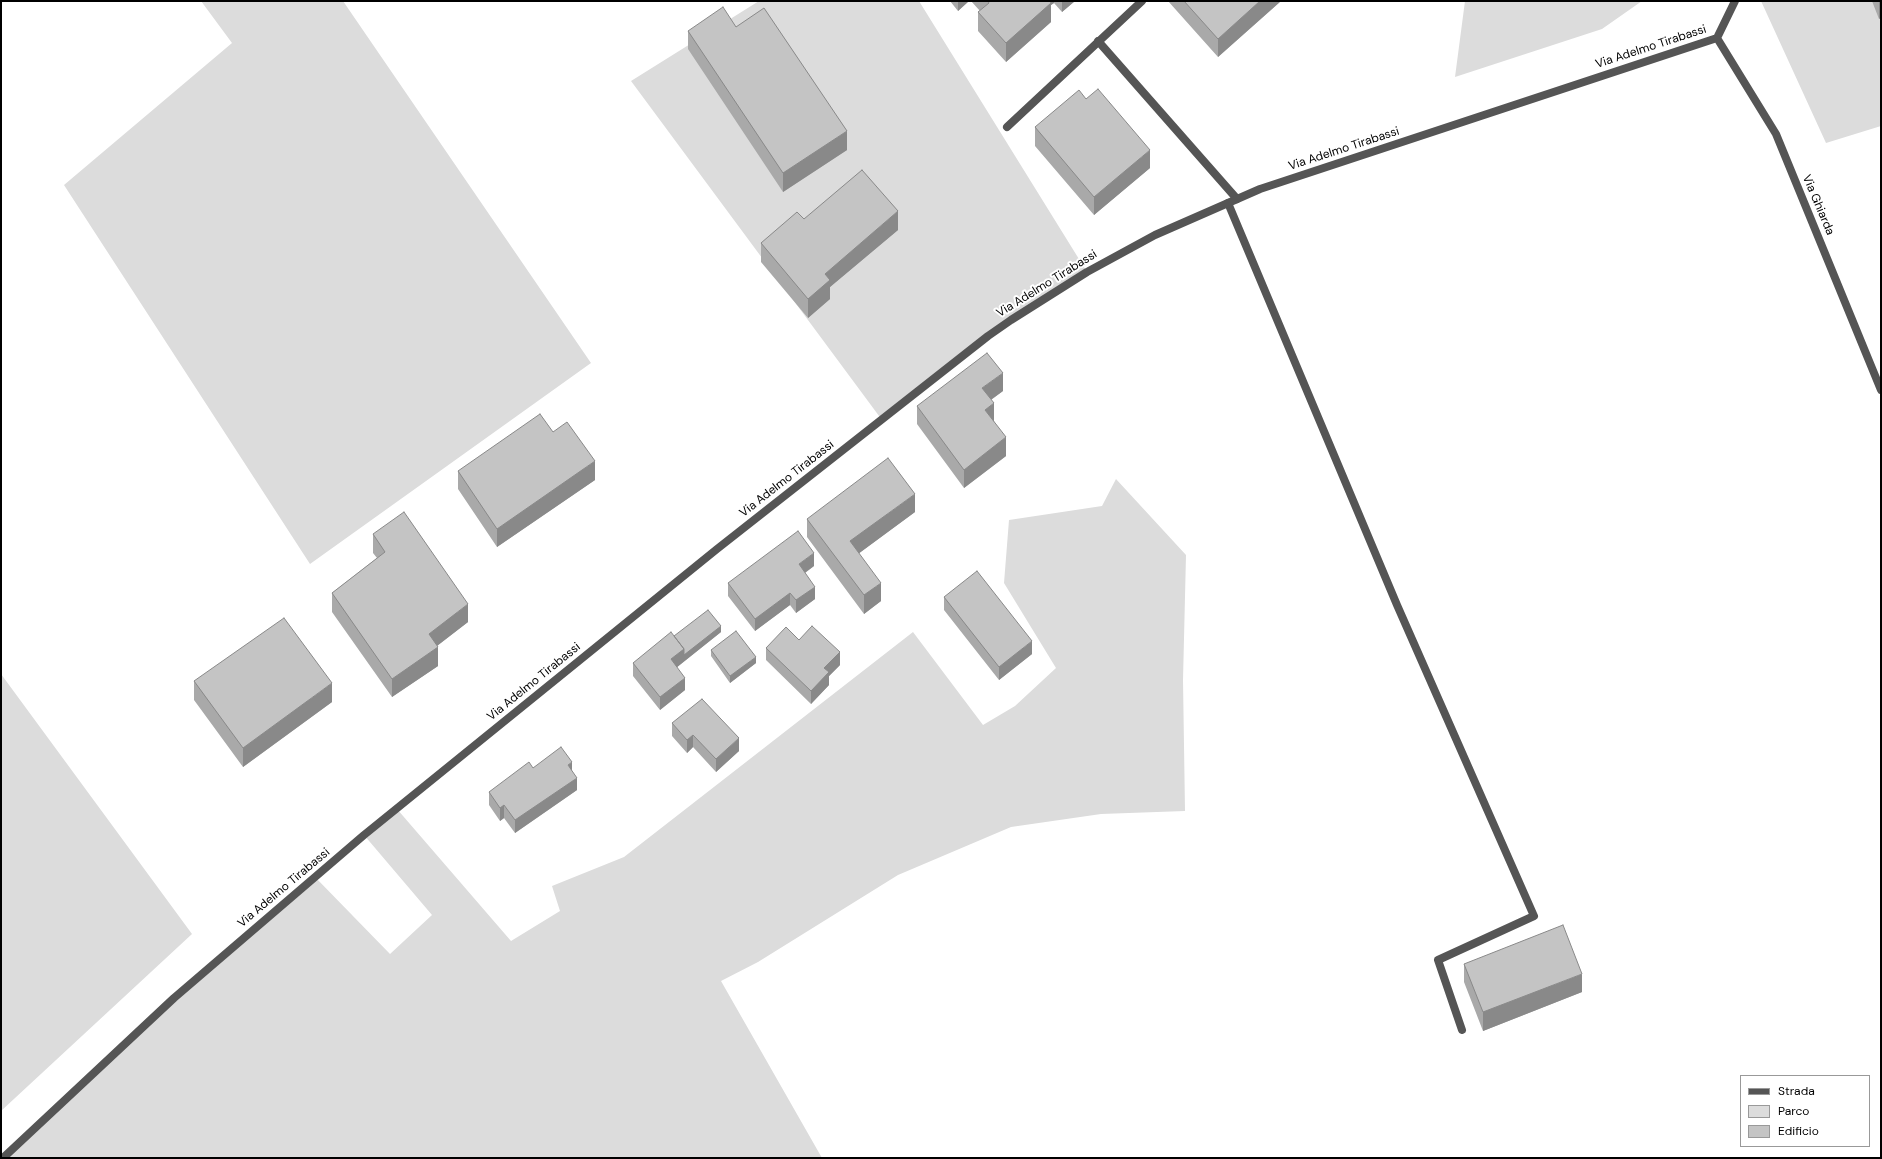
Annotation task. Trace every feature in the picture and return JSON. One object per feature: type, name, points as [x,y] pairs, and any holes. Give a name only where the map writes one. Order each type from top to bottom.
[{"type":"street","points":[[1007,126],[1142,1]]},
{"type":"street","points":[[1717,38],[1735,1]]},
{"type":"street","name":"Via Adelmo Tirabassi","points":[[3,1158],[174,998],[299,890],[717,549],[988,336],[1087,272],[1155,235],[1260,189],[1717,38]]},
{"type":"street","name":"Via Ghiarda","points":[[1717,38],[1776,134],[1881,390]]},
{"type":"street","points":[[1098,41],[1237,199]]},
{"type":"street","points":[[1228,203],[1390,590],[1534,916],[1438,960],[1462,1030]]},
{"type":"green space","points":[[201,1],[343,1],[591,363],[310,564],[64,185],[232,43]]},
{"type":"green space","points":[[759,1],[919,1],[1087,272],[1011,320],[882,420],[631,81]]},
{"type":"green space","points":[[1465,1],[1642,1],[1602,29],[1455,77]]},
{"type":"green space","points":[[1761,1],[1881,1],[1881,126],[1826,143]]},
{"type":"green space","points":[[1116,479],[1186,555],[1183,680],[1185,811],[1101,814],[1011,827],[898,875],[758,962],[721,981],[822,1158],[3,1158],[174,998],[315,877],[390,954],[432,915],[364,835],[397,809],[511,941],[560,911],[552,886],[624,857],[913,632],[983,725],[1015,706],[1056,668],[1004,583],[1009,520],[1102,506]]},
{"type":"green space","points":[[1,674],[192,934],[1,1111]]},
{"type":"building","points":[[988,1],[1050,1],[1051,3],[1006,43],[978,12],[989,3]]},
{"type":"building","points":[[1184,1],[1260,1],[1218,39]]},
{"type":"building","points":[[723,7],[736,27],[764,8],[847,131],[783,173],[688,31]]},
{"type":"building","points":[[1098,89],[1150,150],[1094,197],[1035,127],[1079,90],[1086,99]]},
{"type":"building","points":[[862,170],[898,211],[825,274],[830,280],[808,299],[761,243],[797,212],[804,219]]},
{"type":"building","points":[[987,353],[1003,373],[982,388],[994,403],[985,410],[1006,437],[964,470],[917,406]]},
{"type":"building","points":[[540,414],[553,432],[567,422],[595,461],[497,529],[458,471]]},
{"type":"building","points":[[888,458],[915,494],[850,541],[881,583],[864,595],[807,519]]},
{"type":"building","points":[[404,512],[468,604],[429,634],[438,647],[392,679],[332,593],[385,552],[373,534]]},
{"type":"building","points":[[798,531],[814,553],[799,564],[815,587],[796,600],[790,593],[755,619],[728,583]]},
{"type":"building","points":[[977,571],[1032,641],[999,667],[944,597]]},
{"type":"building","points":[[708,610],[721,626],[684,655],[684,649],[674,636]]},
{"type":"building","points":[[284,618],[332,683],[243,748],[194,681]]},
{"type":"building","points":[[812,626],[840,652],[824,668],[829,672],[811,691],[766,648],[786,627],[799,640]]},
{"type":"building","points":[[736,631],[756,657],[730,676],[711,650]]},
{"type":"building","points":[[671,632],[684,649],[671,659],[685,678],[660,697],[633,663]]},
{"type":"building","points":[[702,699],[739,738],[716,759],[693,735],[687,740],[672,723]]},
{"type":"building","points":[[561,747],[572,762],[568,765],[577,778],[515,820],[504,805],[500,808],[489,792],[529,762],[533,768]]},
{"type":"building","points":[[1563,925],[1582,974],[1483,1012],[1464,964]]}]
